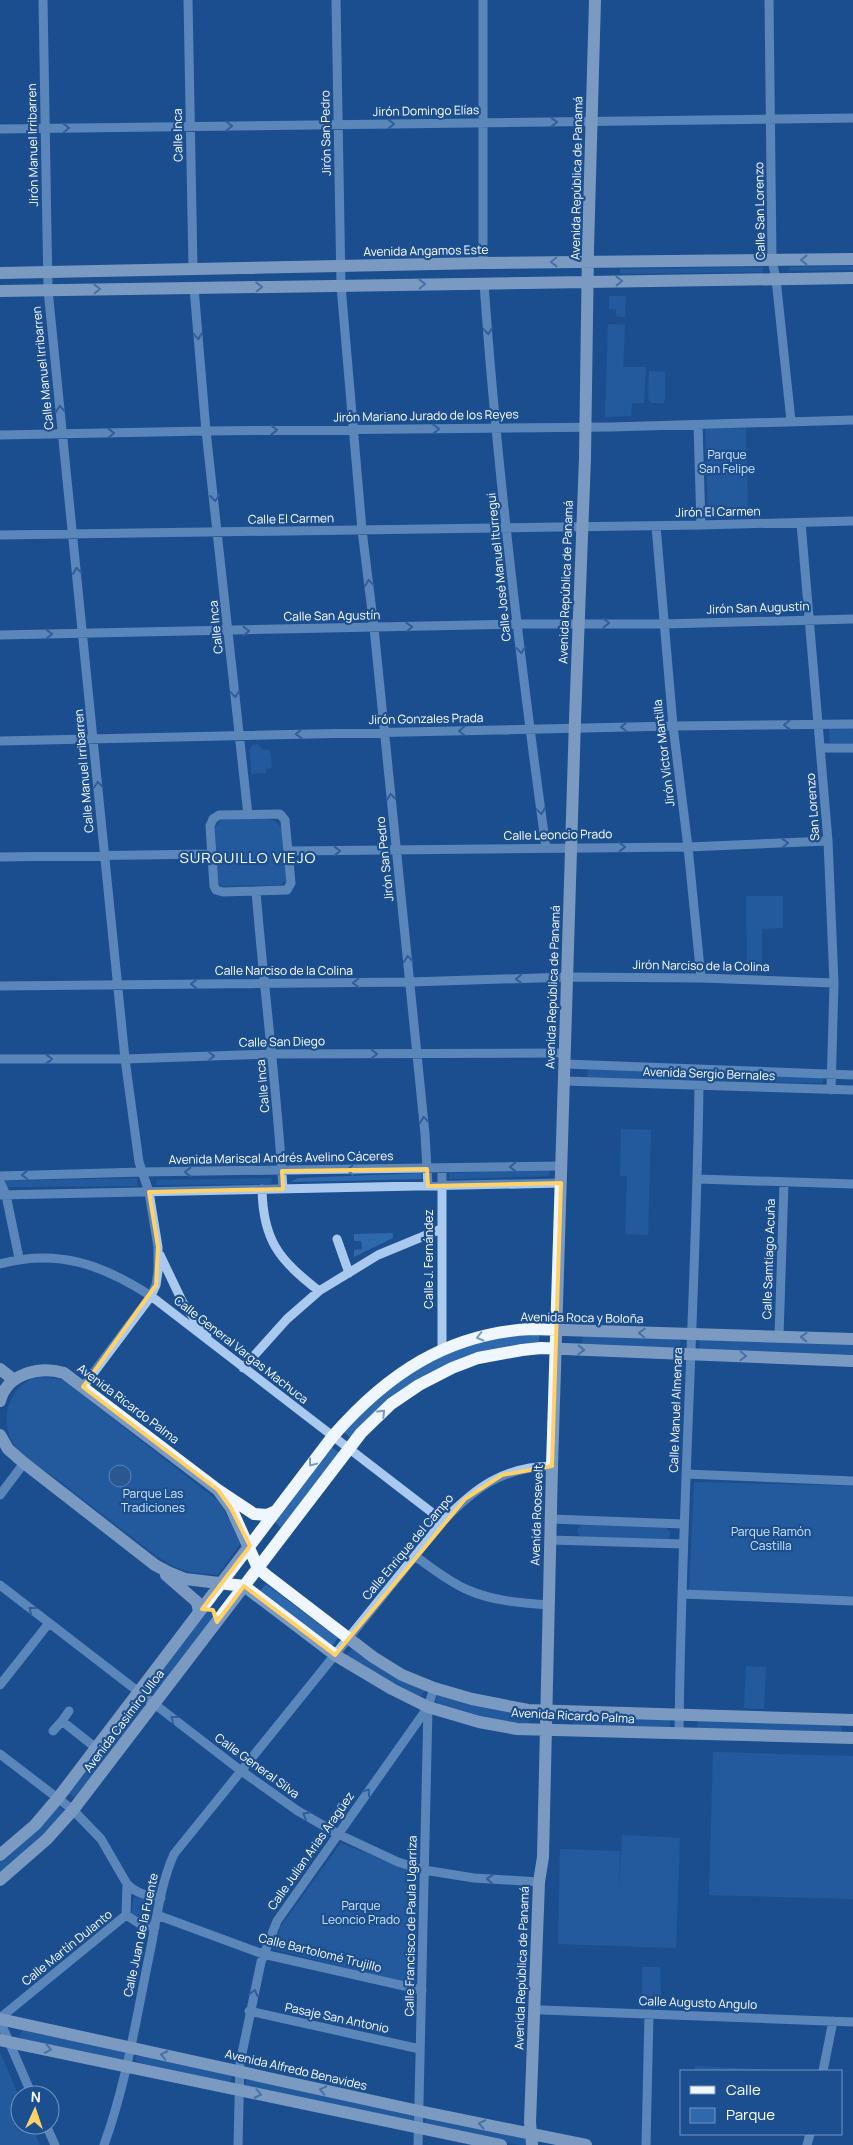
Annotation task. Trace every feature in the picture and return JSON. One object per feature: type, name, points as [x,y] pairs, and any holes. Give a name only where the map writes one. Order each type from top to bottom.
[{"type":"main road","name":"Avenida República de Panamá","points":[[562,1166],[585,426],[595,0]]},
{"type":"main road","name":"Avenida Angamos Este","points":[[0,273],[483,263],[853,260]]},
{"type":"main road","points":[[0,291],[853,278]]},
{"type":"main road","name":"Avenida Roosevelt","points":[[543,1864],[548,1711],[552,1466],[562,1166]]},
{"type":"main road","name":"Avenida Roca y Boloña","points":[[250,1546],[333,1436],[353,1413],[397,1375],[417,1362],[473,1338],[497,1332],[525,1329],[557,1329],[853,1339]]},
{"type":"main road","points":[[258,1568],[361,1433],[391,1404],[420,1385],[452,1368],[478,1358],[532,1349],[556,1349],[853,1361]]},
{"type":"main road","points":[[0,1369],[14,1380],[0,1398]]},
{"type":"main road","name":"Avenida Ricardo Palma","points":[[14,1380],[29,1372],[53,1370],[64,1373],[218,1490],[254,1514],[267,1516],[274,1514]]},
{"type":"main road","points":[[1,1440],[24,1463],[155,1565],[197,1602],[201,1610],[214,1610],[217,1622]]},
{"type":"main road","name":"Avenida Ricardo Palma","points":[[218,1490],[232,1508],[258,1568],[348,1639],[402,1675],[434,1688],[500,1706],[548,1711],[853,1720]]},
{"type":"main road","points":[[274,1514],[271,1521],[276,1529],[284,1530],[289,1528]]},
{"type":"main road","name":"Avenida Casimiro Ulloa","points":[[0,1855],[35,1825],[58,1798],[250,1546]]},
{"type":"main road","points":[[155,1565],[186,1579],[244,1586]]},
{"type":"main road","name":"Avenida Casimiro Ulloa","points":[[0,1880],[48,1839],[73,1810],[258,1568]]},
{"type":"main road","name":"Avenida Ricardo Palma","points":[[244,1586],[335,1655],[365,1674],[428,1707],[479,1722],[517,1729],[547,1731],[853,1738]]},
{"type":"main road","name":"Avenida República de Panamá","points":[[533,2140],[539,1882],[543,1864]]},
{"type":"main road","name":"Avenida República de Panamá","points":[[533,2140],[542,2010],[547,1880],[543,1864]]},
{"type":"main road","name":"Avenida Alfredo Benavides","points":[[0,2020],[419,2111],[533,2140],[586,2145]]},
{"type":"main road","points":[[4,2040],[501,2145]]},
{"type":"street","name":"Jirón Manuel Irribarren","points":[[43,0],[48,290]]},
{"type":"street","name":"Calle Inca","points":[[188,0],[193,269]]},
{"type":"street","name":"Jirón San Pedro","points":[[336,0],[340,286],[362,530],[374,628],[410,982],[428,1186]]},
{"type":"street","points":[[483,0],[483,263]]},
{"type":"street","name":"Calle San Lorenzo","points":[[769,0],[772,260],[776,279],[791,421]]},
{"type":"street","name":"Jirón Domingo Elías","points":[[0,129],[853,118]]},
{"type":"street","name":"Calle José Manuel Iturregui","points":[[484,283],[507,526],[530,729],[546,848]]},
{"type":"street","name":"Calle Inca","points":[[194,288],[206,431],[219,532],[248,815]]},
{"type":"street","name":"Calle Manuel Irribarren","points":[[48,290],[84,634],[125,1059],[138,1162],[149,1192],[158,1247],[158,1271],[156,1285],[151,1296],[83,1387]]},
{"type":"street","name":"Jirón Mariano Jurado de los Reyes","points":[[0,435],[698,425],[853,420]]},
{"type":"street","points":[[698,425],[701,525]]},
{"type":"street","name":"Jirón El Carmen","points":[[582,526],[853,521]]},
{"type":"street","name":"San Lorenzo","points":[[801,523],[828,841],[834,983],[831,1090]]},
{"type":"street","name":"Calle El Carmen","points":[[0,535],[582,526]]},
{"type":"street","name":"Jirón Víctor Mantilla","points":[[656,526],[673,726],[688,847],[701,978]]},
{"type":"street","name":"Jirón San Augustín","points":[[664,624],[853,619]]},
{"type":"street","name":"Calle San Agustín","points":[[0,635],[518,624],[664,624]]},
{"type":"street","name":"Jirón Gonzales Prada","points":[[0,741],[673,726],[853,724]]},
{"type":"street","points":[[821,748],[853,748]]},
{"type":"street","points":[[280,814],[283,816],[288,851],[291,883],[290,888],[287,890],[222,892],[216,890],[214,886],[210,826],[213,819],[219,815],[280,814]]},
{"type":"street","name":"Calle Leoncio Prado","points":[[288,851],[688,847],[828,841]]},
{"type":"street","points":[[0,857],[211,854]]},
{"type":"street","name":"Calle Inca","points":[[256,891],[263,984],[273,1054],[283,1189]]},
{"type":"street","name":"Jirón Narciso de la Colina","points":[[568,977],[701,978],[834,983]]},
{"type":"street","name":"Calle Narciso de la Colina","points":[[0,986],[410,982],[568,977]]},
{"type":"street","name":"Calle San Diego","points":[[0,1059],[125,1059],[273,1054],[417,1054],[565,1058]]},
{"type":"street","name":"Avenida Sergio Bernales","points":[[565,1058],[853,1075]]},
{"type":"street","name":"Avenida Sergio Bernales","points":[[564,1081],[853,1090]]},
{"type":"street","name":"Calle Manuel Almenara","points":[[679,1734],[683,1524],[698,1179],[699,1086]]},
{"type":"street","name":"Avenida Mariscal Andrés Avelino Cáceres","points":[[0,1176],[562,1166]]},
{"type":"street","name":"Calle J. Fernández","points":[[442,1168],[442,1350]]},
{"type":"street","points":[[698,1179],[853,1184]]},
{"type":"street","points":[[0,1182],[19,1258]]},
{"type":"street","name":"Calle Samtiago Acuña","points":[[779,1336],[784,1182]]},
{"type":"street","points":[[3,1195],[561,1183]]},
{"type":"street","points":[[262,1189],[266,1227],[275,1247],[296,1272],[319,1291]]},
{"type":"street","points":[[243,1368],[287,1319],[319,1291],[378,1255],[428,1234],[441,1234]]},
{"type":"street","points":[[337,1239],[349,1273]]},
{"type":"street","name":"Calle Manuel Irribarren","points":[[158,1247],[183,1303],[214,1345]]},
{"type":"street","name":"Calle General Vargas Machuca","points":[[0,1264],[19,1258],[84,1262],[124,1278],[151,1296],[443,1522]]},
{"type":"street","points":[[0,1495],[24,1463]]},
{"type":"street","name":"Calle Enrique del Campo","points":[[348,1639],[464,1499],[486,1483],[502,1475],[536,1466],[552,1466]]},
{"type":"street","points":[[686,1474],[853,1481]]},
{"type":"street","points":[[551,1519],[683,1524]]},
{"type":"street","points":[[551,1540],[683,1544]]},
{"type":"street","points":[[415,1556],[447,1579],[468,1590],[490,1598],[549,1605]]},
{"type":"street","name":"Calle General Silva","points":[[0,1585],[240,1770],[298,1811],[338,1834],[398,1862],[424,1870],[474,1878],[539,1882]]},
{"type":"street","points":[[683,1594],[853,1601]]},
{"type":"street","points":[[0,1685],[49,1623]]},
{"type":"street","name":"Calle Juan de la Fuente","points":[[104,2145],[126,2065],[161,1898],[174,1854],[240,1770],[348,1639]]},
{"type":"street","points":[[428,1707],[434,1688]]},
{"type":"street","name":"Calle Julian Arias Aragüez","points":[[238,2145],[240,2071],[249,2012],[263,1954],[277,1921],[428,1707]]},
{"type":"street","name":"Calle Francisco de Paula Ugarriza","points":[[418,2145],[428,1707]]},
{"type":"street","points":[[53,1731],[69,1710]]},
{"type":"street","points":[[62,1721],[96,1748]]},
{"type":"street","points":[[0,1754],[73,1810],[100,1839],[127,1884],[138,1893],[161,1898]]},
{"type":"street","points":[[127,1884],[126,1915],[140,1924],[155,1927]]},
{"type":"street","name":"Calle Bartolomé Trujillo","points":[[158,1914],[263,1954],[422,1990]]},
{"type":"street","name":"Calle Martín Dulanto","points":[[0,2020],[126,1915]]},
{"type":"street","name":"Calle Augusto Angulo","points":[[542,2010],[853,2022]]},
{"type":"street","name":"Pasaje San Antonio","points":[[249,2012],[420,2049]]},
{"type":"street","points":[[646,2145],[649,2014]]},
{"type":"street","points":[[0,2020],[4,2040],[27,2085]]},
{"type":"street","points":[[823,2070],[833,2021]]},
{"type":"highlighted area","points":[[427,1169],[428,1186],[561,1183],[552,1466],[502,1475],[465,1499],[335,1655],[244,1586],[217,1622],[213,1610],[202,1609],[250,1546],[231,1508],[218,1490],[83,1387],[156,1285],[158,1247],[149,1192],[283,1189],[282,1171]]},
{"type":"green space","points":[[853,266],[853,270],[789,271],[789,267]]},
{"type":"green space","points":[[763,267],[763,272],[620,274],[620,269]]},
{"type":"green space","points":[[609,296],[626,296],[625,317],[616,316],[616,309],[609,309]]},
{"type":"green space","points":[[608,324],[625,325],[623,367],[646,367],[644,403],[632,403],[631,416],[605,417]]},
{"type":"green space","points":[[649,371],[665,372],[665,399],[663,403],[652,403],[648,399]]},
{"type":"green space","name":"Parque San Felipe","points":[[746,428],[748,513],[708,515],[705,429]]},
{"type":"green space","points":[[829,726],[853,726],[853,743],[830,743]]},
{"type":"green space","points":[[258,744],[261,749],[270,750],[272,768],[266,769],[266,773],[251,774],[250,748]]},
{"type":"green space","points":[[267,818],[283,828],[288,879],[281,885],[221,886],[218,881],[215,828],[222,819]]},
{"type":"green space","points":[[746,896],[783,896],[783,928],[762,929],[762,971],[747,971]]},
{"type":"green space","points":[[588,1069],[690,1072],[689,1081],[587,1078]]},
{"type":"green space","points":[[706,1072],[823,1076],[823,1083],[706,1081]]},
{"type":"green space","points":[[621,1129],[651,1130],[648,1235],[625,1234],[627,1176],[620,1176]]},
{"type":"green space","points":[[550,1170],[549,1176],[449,1179],[449,1173]]},
{"type":"green space","points":[[421,1173],[423,1179],[290,1182],[298,1178]]},
{"type":"green space","points":[[137,1178],[137,1186],[6,1187],[3,1181]]},
{"type":"green space","points":[[272,1178],[271,1184],[156,1185],[157,1180]]},
{"type":"green space","points":[[393,1233],[393,1238],[354,1257],[354,1250],[362,1249],[361,1241],[354,1241],[354,1234]]},
{"type":"green space","points":[[539,1332],[539,1345],[462,1360],[352,1439],[342,1431],[403,1374],[471,1342]]},
{"type":"green space","points":[[583,1336],[676,1337],[681,1342],[680,1349],[582,1344]]},
{"type":"green space","points":[[700,1340],[853,1344],[853,1354],[703,1353],[699,1346]]},
{"type":"green space","name":"Parque Las Tradiciones","points":[[38,1377],[60,1379],[66,1382],[218,1501],[231,1522],[240,1544],[218,1575],[188,1571],[163,1561],[15,1446],[8,1430],[7,1421],[10,1402],[21,1386]]},
{"type":"green space","points":[[330,1446],[341,1454],[281,1528],[275,1522]]},
{"type":"green space","name":"Parque Ramón Castilla","points":[[694,1482],[853,1486],[853,1596],[689,1592]]},
{"type":"green space","points":[[582,1524],[666,1528],[671,1532],[668,1539],[583,1537],[579,1535],[577,1530]]},
{"type":"green space","points":[[266,1584],[338,1638],[332,1646],[260,1591]]},
{"type":"green space","points":[[209,1610],[214,1616],[155,1694],[146,1688]]},
{"type":"green space","points":[[352,1648],[426,1690],[420,1697],[346,1656]]},
{"type":"green space","points":[[746,1666],[766,1667],[764,1709],[744,1708]]},
{"type":"green space","points":[[438,1695],[529,1715],[530,1720],[526,1725],[472,1717],[437,1703]]},
{"type":"green space","points":[[136,1701],[145,1708],[75,1798],[66,1791]]},
{"type":"green space","points":[[574,1718],[670,1720],[670,1728],[575,1726],[573,1724]]},
{"type":"green space","points":[[698,1720],[838,1724],[842,1728],[841,1732],[697,1728]]},
{"type":"green space","points":[[713,1752],[853,1756],[853,1899],[709,1895]]},
{"type":"green space","points":[[58,1806],[63,1810],[63,1814],[30,1850],[0,1875],[0,1861]]},
{"type":"green space","points":[[622,1835],[680,1838],[676,1948],[558,1944],[560,1849],[620,1851],[619,1892]]},
{"type":"green space","name":"Parque Leoncio Prado","points":[[341,1843],[418,1874],[415,1985],[273,1949],[281,1926]]},
{"type":"green space","points":[[134,1897],[153,1901],[150,1918],[131,1915]]},
{"type":"green space","points":[[642,1967],[660,1967],[661,1996],[642,1996]]},
{"type":"green space","points":[[23,2028],[124,2052],[125,2057],[119,2060],[24,2039],[19,2037]]},
{"type":"green space","points":[[0,2052],[14,2085],[10,2085],[10,2135],[36,2135],[40,2145],[0,2145]]},
{"type":"green space","points":[[142,2055],[232,2076],[231,2081],[225,2082],[140,2063],[135,2060],[136,2057]]},
{"type":"green space","points":[[695,2066],[772,2070],[695,2070]]},
{"type":"green space","points":[[247,2079],[414,2116],[414,2120],[410,2122],[247,2086],[245,2083]]},
{"type":"green space","points":[[428,2117],[524,2136],[527,2142],[525,2145],[519,2145],[428,2126],[424,2124]]},
{"type":"shaded area","points":[[120,1465],[128,1468],[131,1476],[128,1484],[120,1487],[112,1484],[109,1476],[112,1468]]},
{"type":"district","name":"SURQUILLO VIEJO","points":[[248,858]]}]
